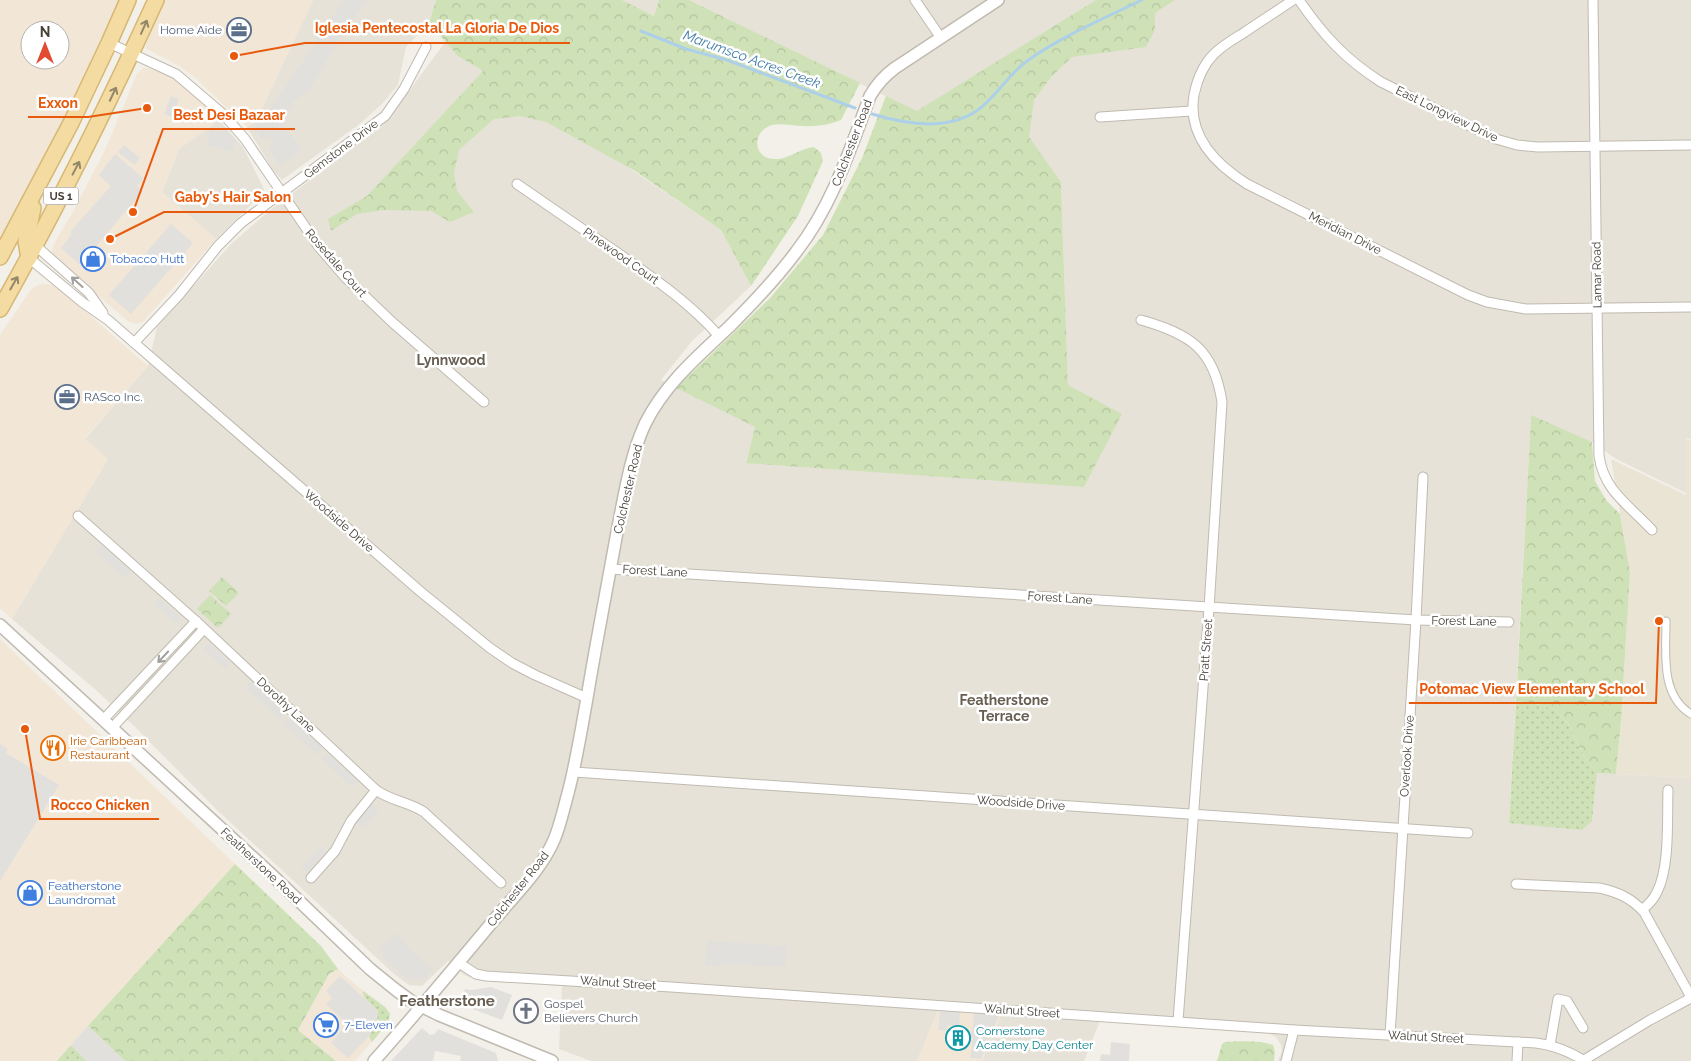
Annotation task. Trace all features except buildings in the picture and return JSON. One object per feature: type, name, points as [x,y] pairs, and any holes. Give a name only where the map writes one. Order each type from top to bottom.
[{"type":"main road","name":"US 1","points":[[0,258],[37,190],[128,0]]},
{"type":"main road","name":"US 1","points":[[0,309],[85,152],[156,0]]},
{"type":"main road","points":[[32,252],[26,246],[37,190]]},
{"type":"street","points":[[915,0],[941,38]]},
{"type":"street","name":"Colchester Road","points":[[374,1061],[459,963],[526,882],[548,852],[561,821],[574,772],[622,505],[636,447],[654,408],[684,369],[719,336],[796,253],[815,226],[831,198],[870,96],[884,77],[998,0]]},
{"type":"street","name":"Meridian Drive","points":[[1293,0],[1221,47],[1213,54],[1199,77],[1192,111],[1198,136],[1205,147],[1232,174],[1247,184],[1468,295],[1487,302],[1516,308],[1691,307]]},
{"type":"street","name":"East Longview Drive","points":[[1299,0],[1330,41],[1365,72],[1482,133],[1506,142],[1529,147],[1691,145]]},
{"type":"street","name":"Lamar Road","points":[[1593,0],[1599,456],[1606,481],[1614,492],[1652,530]]},
{"type":"street","name":"Rosedale Court","points":[[109,43],[176,74],[224,114],[245,139],[318,247],[345,277],[392,322],[484,402]]},
{"type":"street","name":"Gemstone Drive","points":[[134,343],[179,295],[229,234],[251,215],[385,116],[408,84],[426,47]]},
{"type":"street","points":[[1100,118],[1192,111]]},
{"type":"street","name":"Pinewood Court","points":[[517,184],[655,279],[691,308],[719,336]]},
{"type":"street","name":"Woodside Drive","points":[[32,252],[82,302],[108,320],[421,592],[490,648],[534,675],[587,698]]},
{"type":"street","name":"Woodside Drive","points":[[32,252],[89,294],[108,320]]},
{"type":"street","name":"Pratt Street","points":[[1141,320],[1179,333],[1194,344],[1208,360],[1215,374],[1222,402],[1209,608],[1178,1021]]},
{"type":"street","name":"Overlook Drive","points":[[1390,1035],[1423,477]]},
{"type":"street","name":"Dorothy Lane","points":[[78,516],[204,628],[376,790],[387,798],[424,812],[501,883]]},
{"type":"street","name":"Forest Lane","points":[[610,569],[1209,608],[1416,620],[1509,622]]},
{"type":"street","points":[[107,724],[196,621]]},
{"type":"street","points":[[1666,621],[1667,677],[1678,703],[1691,714]]},
{"type":"street","name":"Featherstone Road","points":[[0,625],[370,969],[396,990],[422,1007],[526,1056],[552,1061]]},
{"type":"street","points":[[107,724],[204,628]]},
{"type":"street","name":"Woodside Drive","points":[[574,772],[1468,832]]},
{"type":"street","points":[[310,878],[335,851],[351,821],[376,790]]},
{"type":"street","points":[[1642,910],[1651,901],[1662,881],[1668,790]]},
{"type":"street","points":[[1516,884],[1599,888],[1611,890],[1634,902],[1642,910],[1691,997],[1584,1061]]},
{"type":"street","name":"Walnut Street","points":[[459,963],[476,974],[486,976],[1294,1030],[1518,1042],[1550,1045],[1566,1050],[1584,1061]]},
{"type":"street","points":[[1550,1045],[1558,999],[1567,1001],[1583,1028]]},
{"type":"street","points":[[1286,1061],[1294,1030]]},
{"type":"street","points":[[1517,1061],[1518,1042]]},
{"type":"shaded area","points":[[0,0],[121,0],[96,65],[0,251]]},
{"type":"shaded area","points":[[162,0],[313,0],[256,121],[247,127],[194,77],[179,66],[145,48]]},
{"type":"shaded area","points":[[313,0],[436,0],[429,23],[406,47],[398,85],[382,104],[361,123],[282,180],[273,170],[247,127],[256,121]]},
{"type":"shaded area","points":[[344,0],[367,0],[344,32],[310,89],[291,104],[293,107],[278,118],[302,150],[280,166],[268,148],[274,143],[268,136],[262,140],[253,125],[267,114]]},
{"type":"shaded area","points":[[622,0],[659,0],[654,16]]},
{"type":"shaded area","points":[[689,0],[1691,0],[1691,439],[1686,438],[1686,493],[1616,459],[1592,442],[1531,416],[1509,822],[1592,821],[1597,773],[1691,778],[1691,1061],[1278,1061],[1282,1051],[1281,1045],[1276,1037],[1266,1032],[1100,1021],[1084,1061],[982,1061],[1001,1015],[938,1011],[917,1061],[591,1061],[559,1049],[562,986],[476,980],[464,975],[448,961],[422,986],[409,985],[394,974],[217,810],[96,690],[12,619],[108,459],[85,439],[148,366],[157,327],[230,245],[269,211],[383,125],[446,41],[459,56],[500,81],[721,230],[751,286],[692,341],[661,380],[755,427],[746,462],[1068,385],[1061,182]]},
{"type":"shaded area","points":[[143,68],[176,78],[219,120],[179,149],[162,192],[216,239],[143,322],[136,324],[129,322],[59,262],[54,257],[52,249],[105,150],[137,74]]},
{"type":"shaded area","points":[[171,96],[179,99],[172,117],[164,114]]},
{"type":"shaded area","points":[[219,120],[243,147],[264,189],[262,194],[216,239],[162,192],[179,149]]},
{"type":"shaded area","points":[[210,130],[224,132],[226,130],[236,140],[233,151],[207,145]]},
{"type":"shaded area","points":[[124,145],[140,158],[134,165],[118,152]]},
{"type":"shaded area","points":[[115,154],[143,178],[137,186],[143,191],[80,265],[61,248],[72,234],[70,232],[111,186],[99,175]]},
{"type":"shaded area","points":[[171,224],[193,243],[131,314],[109,295]]},
{"type":"shaded area","points":[[41,284],[55,285],[148,366],[85,438],[108,459],[12,619],[0,608],[0,335],[28,294],[34,287]]},
{"type":"shaded area","points":[[1686,439],[1691,440],[1691,778],[1616,774],[1630,572],[1611,459],[1686,495]]},
{"type":"shaded area","points":[[102,546],[131,571],[125,578],[97,552]]},
{"type":"shaded area","points":[[159,598],[181,617],[176,623],[154,604]]},
{"type":"shaded area","points":[[0,639],[235,864],[57,1061],[0,1061]]},
{"type":"shaded area","points":[[209,642],[230,663],[225,669],[203,648]]},
{"type":"shaded area","points":[[251,681],[285,713],[280,719],[245,688]]},
{"type":"shaded area","points":[[289,717],[323,749],[318,755],[283,723]]},
{"type":"shaded area","points":[[0,744],[8,749],[6,753],[59,785],[0,881]]},
{"type":"shaded area","points":[[327,753],[358,781],[352,787],[322,759]]},
{"type":"shaded area","points":[[372,804],[379,810],[363,828],[356,823]]},
{"type":"shaded area","points":[[321,846],[326,851],[307,872],[301,867]]},
{"type":"shaded area","points":[[395,933],[404,944],[433,970],[426,977],[417,981],[407,979],[383,957],[380,949]]},
{"type":"shaded area","points":[[707,941],[787,946],[785,967],[736,964],[705,966]]},
{"type":"shaded area","points":[[338,969],[385,1007],[390,1014],[388,1023],[355,1061],[336,1061],[298,1030],[329,974]]},
{"type":"shaded area","points":[[340,976],[378,1011],[377,1025],[348,1058],[331,1043],[347,1024],[326,1004],[332,998],[326,991]]},
{"type":"shaded area","points":[[491,987],[512,995],[502,1020],[470,1008],[471,1002],[463,999],[465,989],[472,990]]},
{"type":"shaded area","points":[[938,1011],[1001,1015],[982,1061],[917,1061]]},
{"type":"shaded area","points":[[940,1011],[960,1012],[959,1027],[948,1025],[946,1031],[938,1030]]},
{"type":"shaded area","points":[[974,1013],[999,1015],[981,1059],[970,1058],[973,1038],[970,1038]]},
{"type":"shaded area","points":[[88,1026],[125,1061],[87,1061],[71,1045]]},
{"type":"shaded area","points":[[422,1028],[430,1035],[435,1034],[438,1029],[496,1053],[498,1061],[460,1061],[461,1056],[435,1051],[433,1061],[391,1061]]},
{"type":"shaded area","points":[[1111,1042],[1130,1044],[1129,1061],[1100,1061],[1101,1054],[1110,1055]]},
{"type":"green space","points":[[436,0],[622,0],[654,16],[659,0],[689,0],[860,83],[841,120],[818,126],[772,125],[760,133],[757,145],[759,151],[769,158],[787,157],[814,147],[821,153],[823,161],[798,216],[751,286],[721,230],[635,171],[546,122],[520,116],[494,119],[459,150],[454,173],[457,191],[474,212],[450,222],[431,211],[384,210],[357,214],[331,231],[328,219],[367,196],[483,71],[458,56],[429,23]]},
{"type":"green space","points":[[1096,0],[1175,0],[1155,13],[1155,30],[1146,47],[1072,57],[1052,76],[1034,100],[1029,137],[1061,182],[1068,385],[1122,414],[1084,487],[746,463],[755,427],[676,388],[770,298],[823,235],[862,158],[886,96],[917,111]]},
{"type":"green space","points":[[1531,415],[1592,442],[1595,481],[1606,500],[1620,514],[1630,572],[1616,774],[1597,773],[1585,758],[1567,722],[1554,709],[1516,701]]},
{"type":"green space","points":[[222,577],[239,593],[226,606],[209,591]]},
{"type":"green space","points":[[210,595],[231,614],[218,628],[197,609]]},
{"type":"green space","points":[[1516,701],[1554,709],[1567,722],[1585,758],[1597,773],[1592,821],[1582,830],[1509,823]]},
{"type":"green space","points":[[235,864],[321,946],[338,969],[329,974],[298,1030],[336,1061],[125,1061],[88,1026]]},
{"type":"green space","points":[[363,991],[385,1007],[390,1014],[388,1023],[372,1042],[369,1036],[378,1011],[364,997]]},
{"type":"green space","points":[[1225,1042],[1268,1043],[1273,1045],[1275,1052],[1274,1061],[1217,1061],[1222,1044]]},
{"type":"green space","points":[[71,1045],[87,1061],[57,1061]]},
{"type":"waterway","name":"Marumsco Acres Creek","points":[[872,114],[903,122],[935,124],[965,117],[978,110],[1017,70],[1040,52],[1083,28],[1142,0]]},
{"type":"waterway","name":"Marumsco Acres Creek","points":[[641,31],[686,49],[727,60],[855,108]]},
{"type":"place","name":"Home Aide","points":[[239,30]]},
{"type":"place","name":"Iglesia Pentecostal La Gloria De Dios","points":[[234,56]]},
{"type":"place","name":"Exxon","points":[[147,108]]},
{"type":"place","name":"Best Desi Bazaar","points":[[133,212]]},
{"type":"place","name":"Gaby's Hair Salon","points":[[110,239]]},
{"type":"place","name":"Tobacco Hutt","points":[[93,259]]},
{"type":"place","name":"RASco Inc.","points":[[67,397]]},
{"type":"place","name":"Potomac View Elementary School","points":[[1659,621]]},
{"type":"place","name":"Rocco Chicken","points":[[25,729]]},
{"type":"place","name":"Irie Caribbean Restaurant","points":[[53,748]]},
{"type":"place","name":"Featherstone Laundromat","points":[[30,893]]},
{"type":"place","name":"Gospel Believers Church","points":[[526,1011]]},
{"type":"place","name":"7-Eleven","points":[[326,1025]]},
{"type":"place","name":"Cornerstone Academy Day Center","points":[[958,1038]]},
{"type":"district","name":"Lynnwood","points":[[451,360]]},
{"type":"district","name":"Featherstone Terrace","points":[[1004,708]]},
{"type":"district","name":"Featherstone","points":[[447,1001]]}]
